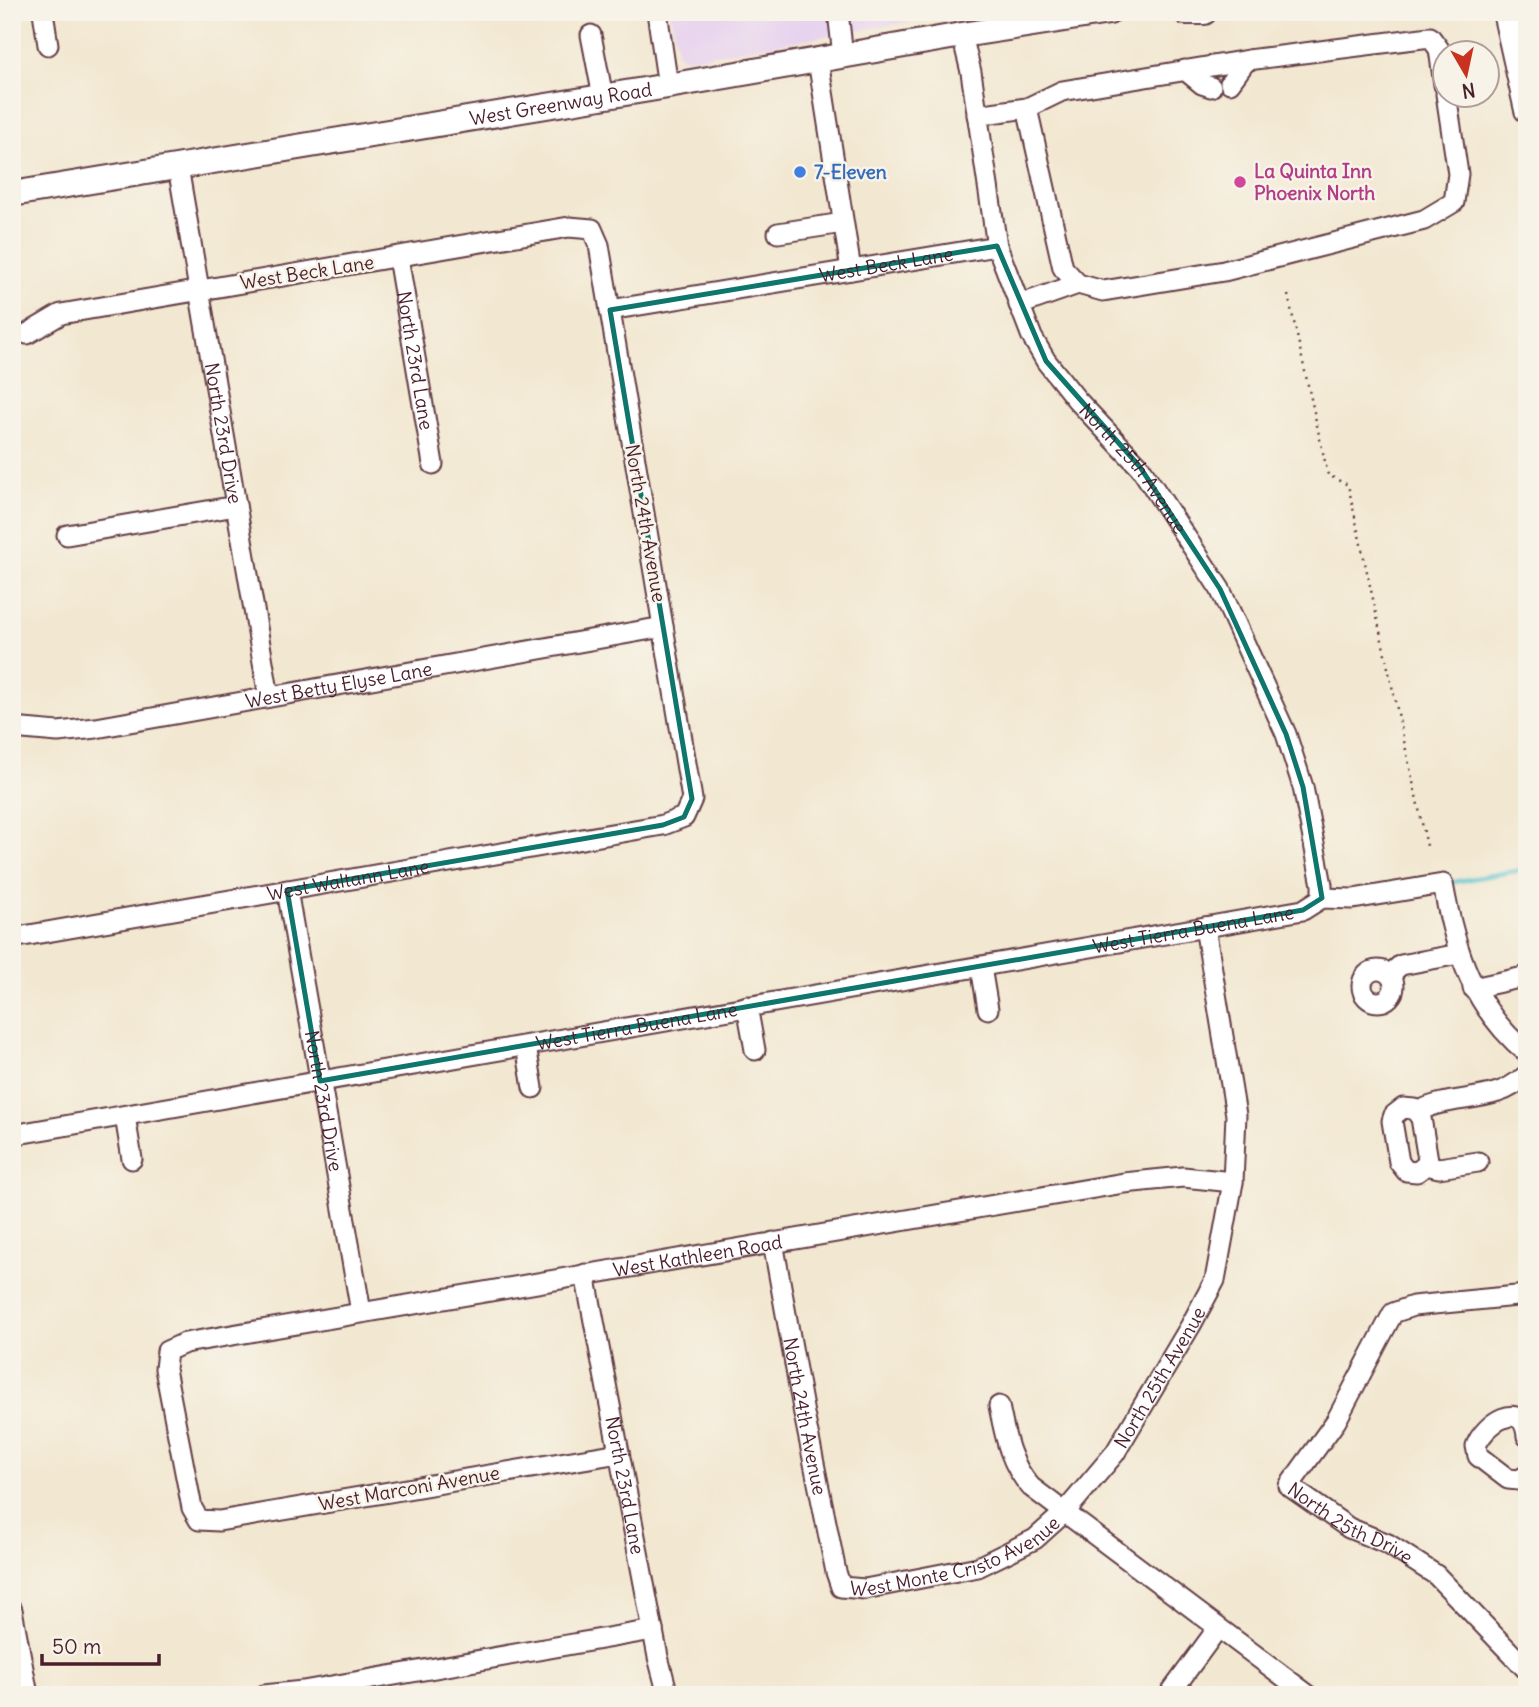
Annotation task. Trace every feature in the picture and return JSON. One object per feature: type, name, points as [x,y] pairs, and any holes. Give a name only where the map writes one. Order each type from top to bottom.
[{"type":"main road","name":"West Greenway Road","points":[[12,194],[1109,12]]},
{"type":"main road","points":[[1186,12],[1204,12]]},
{"type":"main road","points":[[1505,12],[1527,110]]},
{"type":"street","points":[[43,12],[48,45]]},
{"type":"street","points":[[657,12],[668,86]]},
{"type":"street","points":[[838,12],[843,55]]},
{"type":"street","points":[[591,35],[603,97]]},
{"type":"street","name":"North 25th Avenue","points":[[962,35],[971,72],[997,246],[1032,337],[1077,401],[1140,467],[1220,589],[1286,734],[1305,795],[1322,885],[1322,898]]},
{"type":"street","points":[[977,115],[1027,108],[1062,91],[1246,61],[1431,38]]},
{"type":"street","points":[[818,60],[851,270]]},
{"type":"street","points":[[1185,71],[1202,84],[1220,85],[1246,61]]},
{"type":"street","points":[[1027,108],[1063,268],[1078,284],[1103,291],[1224,271],[1424,220],[1454,202],[1458,174],[1448,108]]},
{"type":"street","name":"North 23rd Drive","points":[[178,167],[269,697]]},
{"type":"street","points":[[778,233],[844,223]]},
{"type":"street","name":"West Beck Lane","points":[[27,334],[61,314],[569,227],[592,229]]},
{"type":"street","name":"North 24th Avenue","points":[[592,229],[599,245],[692,799],[684,817]]},
{"type":"street","name":"West Beck Lane","points":[[610,310],[997,246]]},
{"type":"street","name":"North 23rd Lane","points":[[398,257],[433,464]]},
{"type":"street","points":[[1019,305],[1078,284]]},
{"type":"street","points":[[67,535],[236,506]]},
{"type":"street","name":"West Betty Elyse Lane","points":[[12,729],[77,731],[663,626]]},
{"type":"street","name":"West Waltann Lane","points":[[12,938],[663,825],[684,817]]},
{"type":"street","name":"West Tierra Buena Lane","points":[[12,1135],[1205,927],[1303,909],[1322,898],[1353,900],[1443,884],[1459,954]]},
{"type":"street","name":"North 23rd Drive","points":[[287,890],[361,1312]]},
{"type":"street","name":"North 25th Avenue","points":[[1065,1512],[1115,1453],[1171,1361],[1215,1280],[1233,1182],[1236,1115],[1205,927]]},
{"type":"street","points":[[1390,974],[1401,965],[1459,954],[1473,988],[1500,1027],[1527,1054]]},
{"type":"street","points":[[981,967],[988,1009]]},
{"type":"street","points":[[1473,988],[1527,975]]},
{"type":"street","name":"West Tierra Buena Lane","points":[[747,1006],[755,1050]]},
{"type":"street","name":"West Tierra Buena Lane","points":[[526,1045],[533,1088]]},
{"type":"street","points":[[1417,1112],[1431,1104],[1497,1093],[1512,1087],[1527,1075]]},
{"type":"street","points":[[1409,1108],[1421,1118],[1427,1154],[1426,1165],[1417,1172],[1406,1171],[1401,1167],[1392,1126],[1398,1111],[1409,1108]]},
{"type":"street","points":[[125,1116],[132,1159]]},
{"type":"street","points":[[1426,1165],[1439,1168],[1478,1161]]},
{"type":"street","name":"West Kathleen Road","points":[[199,1520],[192,1508],[165,1370],[167,1351],[185,1343],[1124,1183],[1183,1177],[1233,1182]]},
{"type":"street","name":"North 24th Avenue","points":[[773,1242],[835,1572],[841,1587]]},
{"type":"street","name":"North 23rd Lane","points":[[584,1274],[668,1695]]},
{"type":"street","name":"North 25th Drive","points":[[1527,1295],[1413,1306],[1393,1313],[1336,1421],[1289,1486],[1349,1528],[1388,1544],[1436,1575],[1527,1670]]},
{"type":"street","points":[[999,1406],[1004,1436],[1020,1475],[1051,1504],[1308,1695]]},
{"type":"street","points":[[1527,1436],[1526,1427],[1516,1417],[1504,1417],[1491,1424],[1476,1446],[1478,1456],[1508,1479],[1519,1480],[1527,1475]]},
{"type":"street","name":"West Marconi Avenue","points":[[199,1520],[219,1521],[619,1452]]},
{"type":"street","name":"West Monte Cristo Avenue","points":[[841,1587],[865,1589],[978,1567],[1035,1539],[1065,1512]]},
{"type":"street","points":[[12,1610],[28,1695]]},
{"type":"street","points":[[1169,1695],[1218,1628]]},
{"type":"street","points":[[264,1695],[303,1691],[653,1630]]},
{"type":"path","points":[[1288,295],[1328,475],[1348,485],[1427,846]]},
{"type":"highlighted area","points":[[997,246],[1046,361],[1140,467],[1220,589],[1286,734],[1303,787],[1322,898],[1303,910],[320,1081],[287,890],[663,825],[684,817],[692,799],[610,310]]},
{"type":"shaded area","points":[[670,12],[925,12],[927,19],[687,59],[678,54]]},
{"type":"waterway","points":[[1448,883],[1527,869]]},
{"type":"place","name":"7-Eleven","points":[[800,172]]},
{"type":"place","name":"La Quinta Inn Phoenix North","points":[[1240,182]]}]
